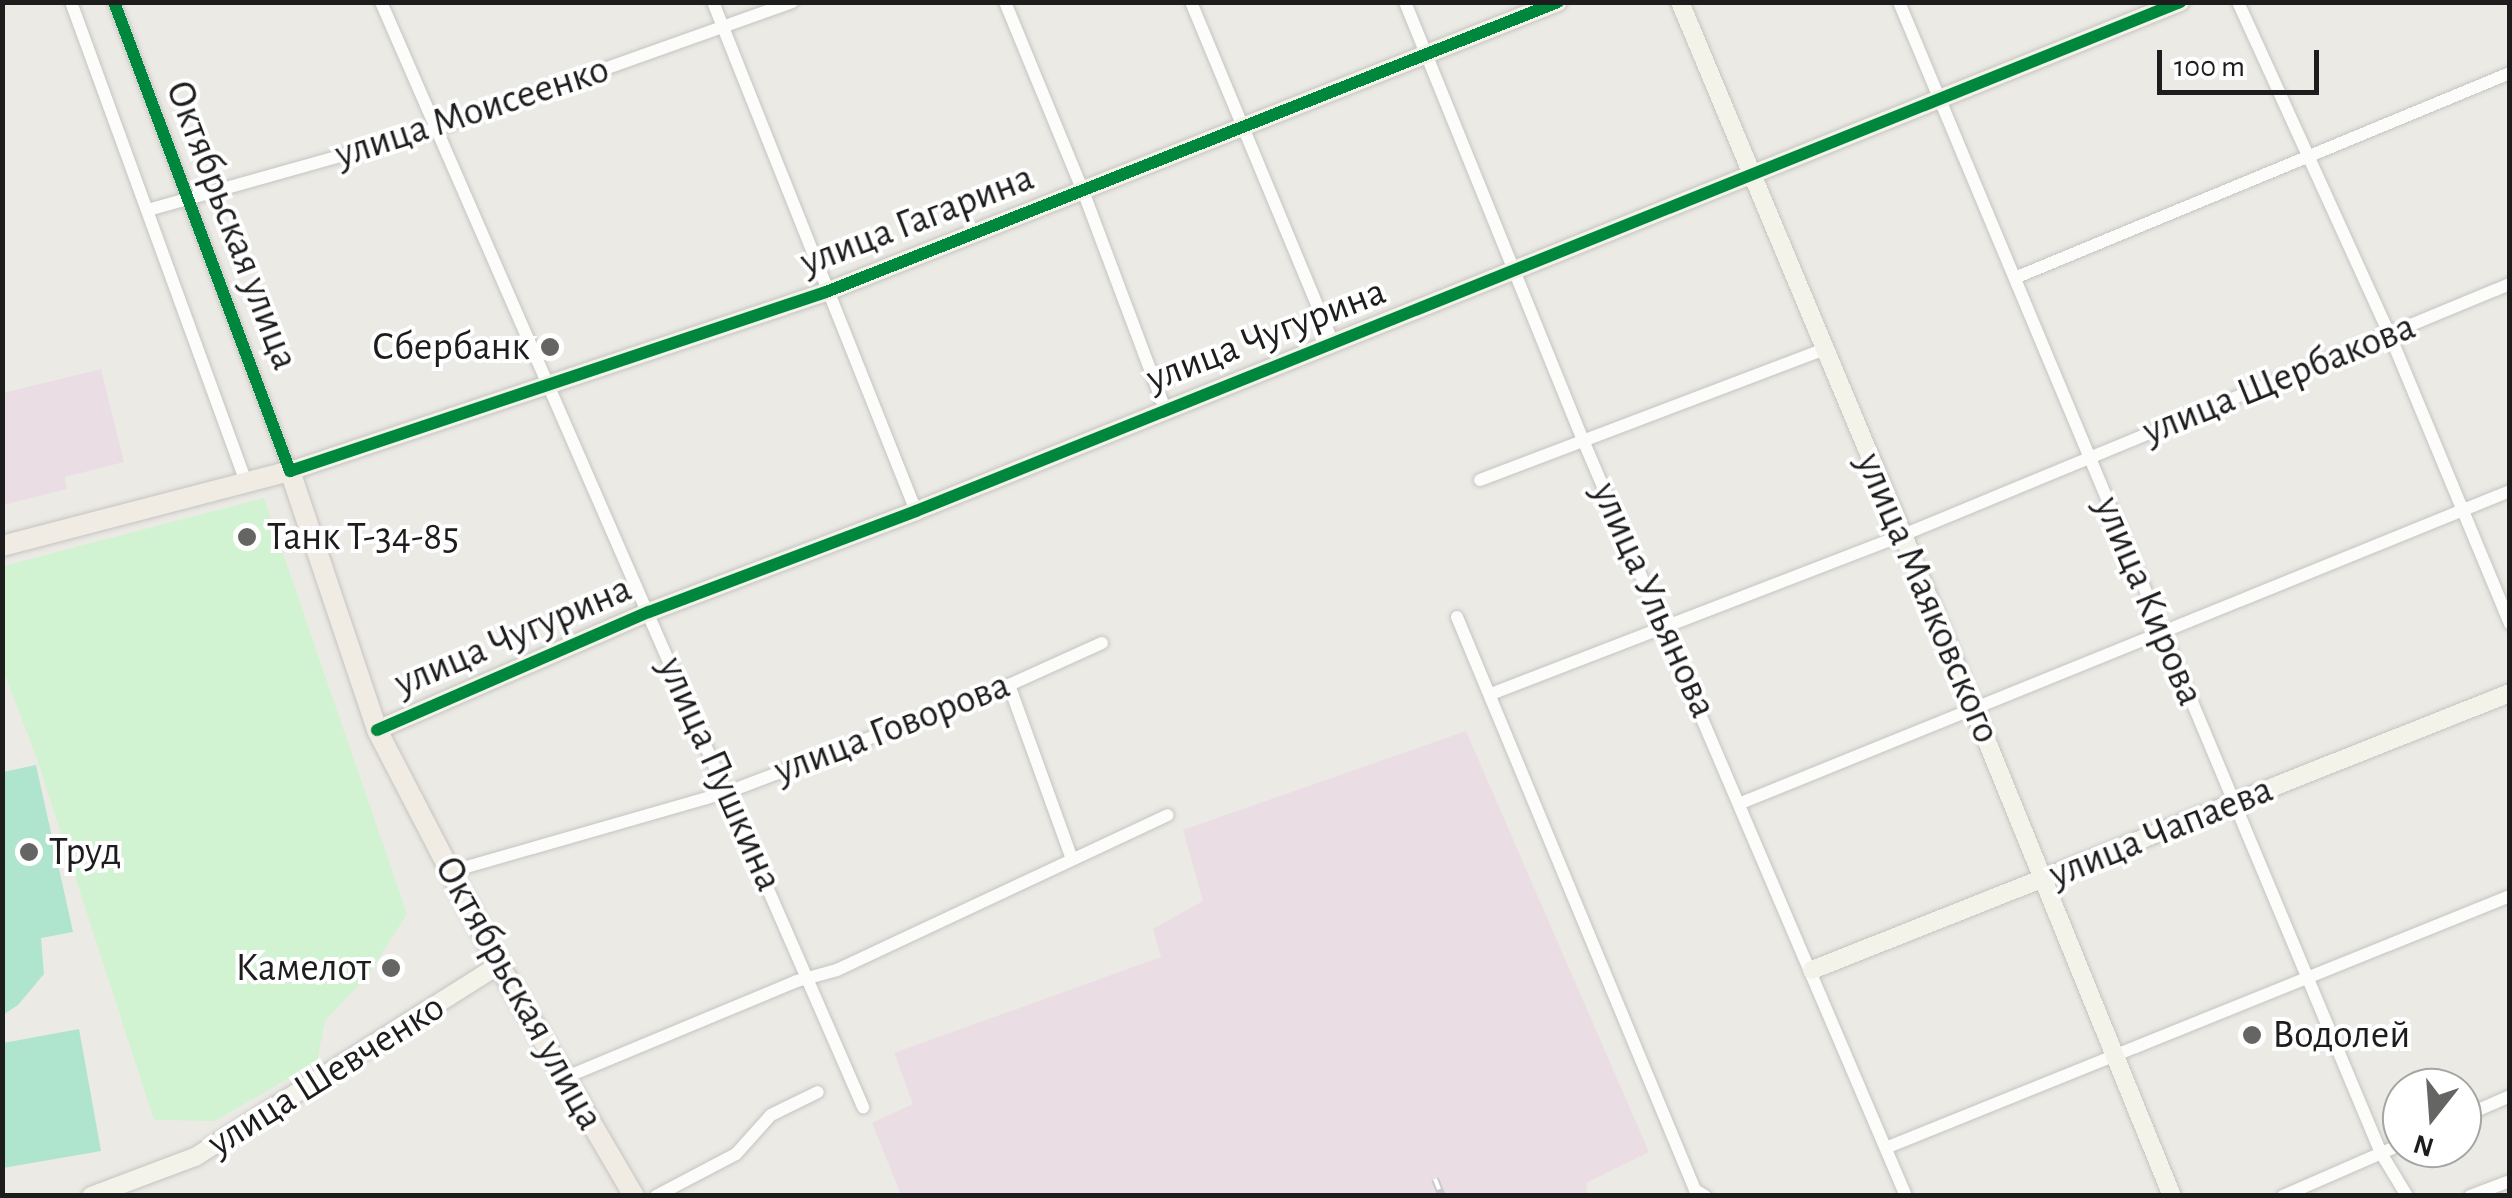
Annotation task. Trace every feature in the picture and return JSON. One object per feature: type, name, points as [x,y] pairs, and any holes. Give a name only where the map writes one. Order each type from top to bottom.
[{"type":"main road","name":"улица Гагарина","points":[[2,546],[290,471]]},
{"type":"main road","name":"Октябрьская улица","points":[[290,471],[377,730],[500,965],[634,1196]]},
{"type":"street","name":"Октябрьская улица","points":[[71,2],[246,482]]},
{"type":"street","name":"Октябрьская улица","points":[[114,2],[290,471]]},
{"type":"street","name":"улица Пушкина","points":[[380,2],[863,1107]]},
{"type":"street","points":[[713,2],[916,511]]},
{"type":"street","name":"улица Моисеенко","points":[[148,210],[436,129],[792,2]]},
{"type":"street","points":[[1005,2],[1083,191],[1165,409]]},
{"type":"street","points":[[1191,2],[1333,342]]},
{"type":"street","name":"улица Ульянова","points":[[1405,2],[1584,440],[1906,1196]]},
{"type":"street","name":"улица Гагарина","points":[[290,471],[826,292],[1558,2]]},
{"type":"street","name":"улица Маяковского","points":[[1680,2],[1755,176],[1822,350],[1903,535],[2172,1196]]},
{"type":"street","name":"улица Кирова","points":[[1899,2],[2381,1153],[2406,1196]]},
{"type":"street","name":"улица Чугурина","points":[[377,730],[649,612],[916,511],[1517,272],[2180,2]]},
{"type":"street","points":[[2238,2],[2389,333],[2510,624]]},
{"type":"street","points":[[2017,277],[2510,73]]},
{"type":"street","name":"улица Щербакова","points":[[1491,694],[1903,535],[2510,284]]},
{"type":"street","points":[[1480,480],[1822,350]]},
{"type":"street","points":[[1742,804],[2510,491]]},
{"type":"street","points":[[1457,617],[1695,1190],[1705,1196]]},
{"type":"street","name":"улица Говорова","points":[[449,872],[728,792],[1008,685],[1102,642]]},
{"type":"street","points":[[1008,685],[1072,860]]},
{"type":"street","name":"улица Чапаева","points":[[1812,970],[2510,694]]},
{"type":"street","points":[[564,1078],[837,970],[1168,815]]},
{"type":"street","points":[[1888,1147],[2510,896]]},
{"type":"street","name":"улица Шевченко","points":[[92,1196],[195,1157],[500,965]]},
{"type":"street","points":[[656,1196],[736,1154],[772,1115],[818,1092]]},
{"type":"street","points":[[2482,1108],[2510,1096]]},
{"type":"street","points":[[2283,1196],[2381,1153]]},
{"type":"street","points":[[2470,1196],[2510,1180]]},
{"type":"shaded area","points":[[101,369],[124,462],[65,477],[67,489],[3,505],[3,393]]},
{"type":"shaded area","points":[[1466,731],[1649,1152],[1586,1183],[1587,1195],[901,1195],[872,1123],[913,1104],[894,1053],[1161,957],[1153,929],[1203,901],[1183,830]]},
{"type":"green space","points":[[264,498],[407,914],[368,975],[325,1021],[317,1062],[215,1121],[154,1120],[36,756],[3,670],[3,566]]},
{"type":"green space","name":"Труд","points":[[36,765],[73,932],[41,938],[44,974],[18,1005],[3,1015],[3,772]]},
{"type":"green space","points":[[79,1029],[101,1151],[3,1168],[3,1043]]},
{"type":"railway","points":[[1435,1179],[1442,1196]]},
{"type":"cycle path","points":[[114,2],[290,471],[826,292],[1558,2]]},
{"type":"cycle path","points":[[377,730],[649,612],[916,511],[2180,2]]},
{"type":"place","name":"Сбербанк","points":[[550,347]]},
{"type":"place","name":"Танк Т-34-85","points":[[247,537]]},
{"type":"place","name":"Труд","points":[[29,852]]},
{"type":"place","name":"Камелот","points":[[391,968]]},
{"type":"place","name":"Водолей","points":[[2252,1035]]}]
